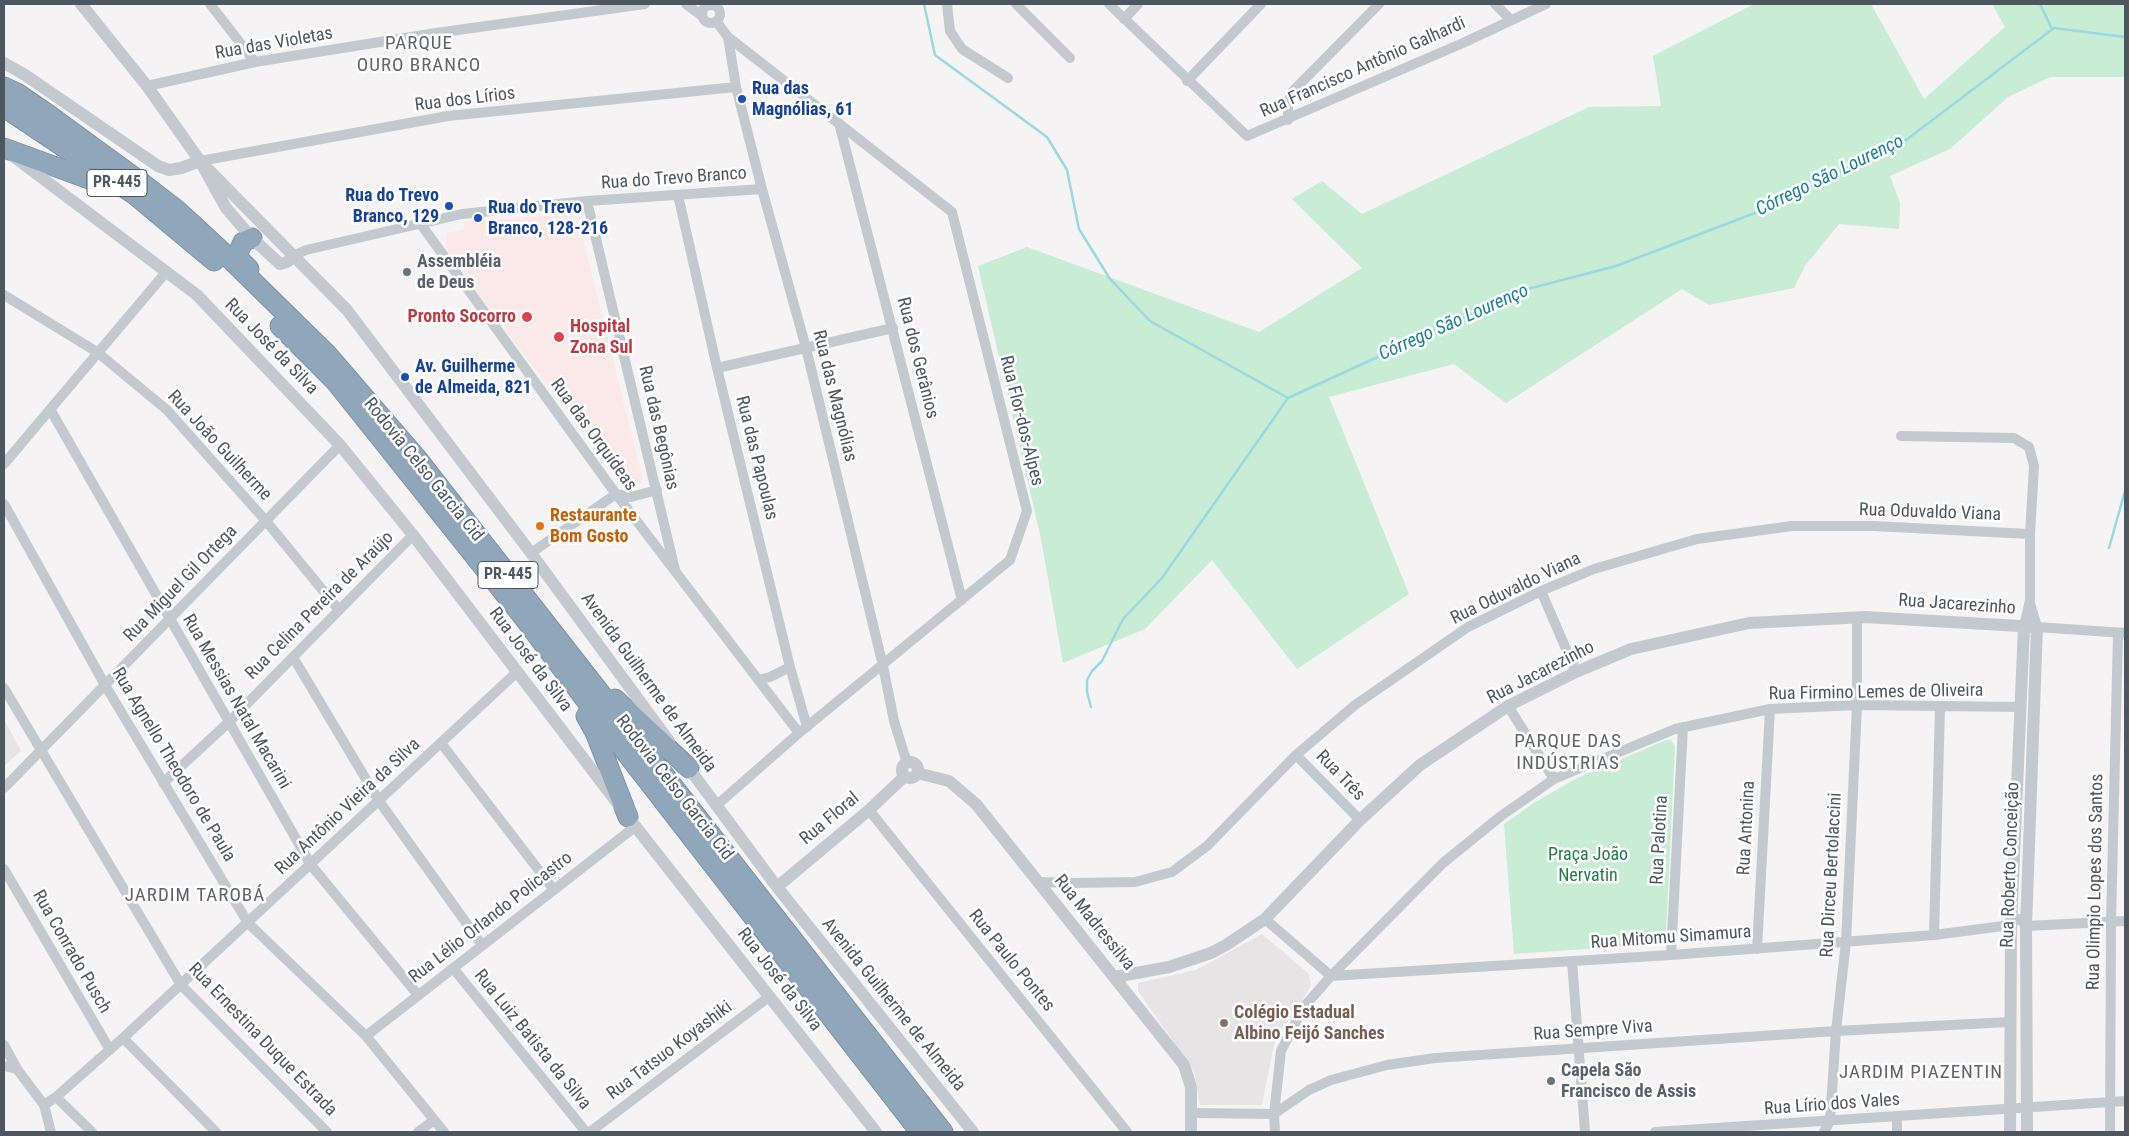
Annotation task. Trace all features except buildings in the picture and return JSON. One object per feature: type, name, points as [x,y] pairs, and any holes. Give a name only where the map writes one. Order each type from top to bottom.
[{"type":"highway","name":"Rodovia Celso Garcia Cid","points":[[8,88],[177,210],[328,355],[416,457],[942,1132]]},
{"type":"highway","name":"Rodovia Celso Garcia Cid","points":[[4,107],[135,195],[222,268],[335,381],[524,618],[606,727],[920,1132]]},
{"type":"highway","points":[[4,149],[135,195]]},
{"type":"highway","points":[[252,238],[243,242],[240,247],[238,253],[240,260],[299,318],[328,355]]},
{"type":"highway","points":[[524,618],[538,646],[580,706],[595,732],[632,822]]},
{"type":"highway","points":[[548,625],[564,639],[608,692],[689,768]]},
{"type":"street","name":"Avenida Guilherme de Almeida","points":[[81,4],[147,86],[200,161],[226,208],[276,262],[280,264],[287,262],[295,255]]},
{"type":"street","points":[[210,4],[255,62]]},
{"type":"street","name":"Rua das Violetas","points":[[147,86],[255,62],[436,33],[645,4]]},
{"type":"street","points":[[686,4],[708,23],[716,21],[720,14],[716,5],[710,5],[704,7],[702,16]]},
{"type":"street","points":[[947,4],[950,31],[962,49],[1008,78]]},
{"type":"street","points":[[1016,4],[1070,58]]},
{"type":"street","points":[[1109,4],[1187,81],[1261,4]]},
{"type":"street","points":[[1124,19],[1138,4]]},
{"type":"street","points":[[1288,120],[1288,102],[1292,92],[1379,4]]},
{"type":"street","points":[[1495,4],[1511,20]]},
{"type":"street","name":"Rua Francisco Antônio Galhardi","points":[[1187,81],[1247,136],[1288,120],[1546,4]]},
{"type":"street","name":"Rua Flor-dos-Alpes","points":[[716,21],[728,37],[952,212],[1027,511],[1010,560],[803,730],[717,806]]},
{"type":"street","name":"Rua das Magnólias","points":[[728,37],[736,87],[806,348],[883,666],[894,721],[907,762]]},
{"type":"street","points":[[4,63],[26,75],[158,166],[168,170],[181,168],[200,161]]},
{"type":"street","name":"Rua dos Lírios","points":[[200,161],[448,116],[736,87]]},
{"type":"street","name":"Rua dos Gerânios","points":[[839,123],[962,600]]},
{"type":"street","name":"Rua José da Silva","points":[[4,149],[198,296],[340,445],[413,535],[632,822],[876,1132]]},
{"type":"street","name":"Avenida Guilherme de Almeida","points":[[200,161],[295,255],[347,310],[531,553],[777,887],[973,1132]]},
{"type":"street","name":"Rua do Trevo Branco","points":[[295,255],[306,250],[462,214],[587,201],[762,189]]},
{"type":"street","name":"Rua das Papoulas","points":[[678,195],[803,730]]},
{"type":"street","name":"Rua das Begônias","points":[[587,201],[676,575]]},
{"type":"street","name":"Rua das Orquídeas","points":[[420,223],[676,575],[758,680],[803,730]]},
{"type":"street","points":[[4,464],[97,352],[167,272]]},
{"type":"street","name":"Rua João Guilherme","points":[[4,295],[97,352],[167,410],[266,521],[339,610]]},
{"type":"street","points":[[717,368],[893,328]]},
{"type":"street","name":"Rua Messias Natal Macarini","points":[[50,409],[169,620],[230,721],[311,865],[418,995]]},
{"type":"street","name":"Rua Roberto Conceição","points":[[1901,436],[2014,438],[2029,447],[2034,466],[2030,534],[2026,926],[2027,1132]]},
{"type":"street","name":"Rua Miguel Gil Ortega","points":[[4,788],[340,445]]},
{"type":"street","points":[[531,553],[616,494],[631,496],[657,490]]},
{"type":"street","name":"Rua Agnello Theodoro de Paula","points":[[4,504],[105,685],[248,922],[366,1036],[444,1132]]},
{"type":"street","name":"Rua Oduvaldo Viana","points":[[1038,882],[1074,884],[1135,882],[1172,872],[1207,846],[1296,755],[1355,705],[1468,628],[1541,591],[1594,569],[1697,539],[1792,526],[1873,526],[2030,534]]},
{"type":"street","name":"Rua Celina Pereira de Araújo","points":[[164,783],[230,721],[413,535]]},
{"type":"street","points":[[1541,591],[1576,672]]},
{"type":"street","name":"Rua Jacarezinho","points":[[1116,977],[1169,967],[1211,953],[1226,945],[1265,919],[1360,820],[1420,765],[1508,706],[1576,672],[1631,649],[1749,623],[1857,617],[2030,627]]},
{"type":"street","name":"Rua Dirceu Bertolaccini","points":[[1824,1132],[1830,1122],[1836,1031],[1846,942],[1857,705],[1857,617]]},
{"type":"street","points":[[2030,627],[2122,633]]},
{"type":"street","name":"Rua Roberto Conceição","points":[[2010,1132],[2009,1022],[2011,925],[2021,707],[2030,627]]},
{"type":"street","name":"Rua Olimpio Lopes dos Santos","points":[[2110,1132],[2111,922],[2122,633]]},
{"type":"street","points":[[292,657],[379,801],[482,945]]},
{"type":"street","points":[[758,680],[790,668]]},
{"type":"street","name":"Rua Antônio Vieira da Silva","points":[[44,1105],[110,1050],[517,672]]},
{"type":"street","name":"Rua Ernestina Duque Estrada","points":[[4,688],[181,985],[328,1132]]},
{"type":"street","name":"Rua Firmino Lemes de Oliveira","points":[[1275,1132],[1274,1114],[1281,1051],[1304,1008],[1405,900],[1453,855],[1501,816],[1554,779],[1683,726],[1770,709],[1857,705],[2021,707]]},
{"type":"street","points":[[1508,706],[1554,779]]},
{"type":"street","points":[[1934,935],[1940,706]]},
{"type":"street","name":"Rua Antonina","points":[[1758,949],[1770,709]]},
{"type":"street","name":"Rua Palotina","points":[[1671,955],[1683,726]]},
{"type":"street","points":[[442,743],[554,890]]},
{"type":"street","name":"Rua Três","points":[[1296,755],[1360,820]]},
{"type":"street","points":[[907,762],[902,768],[911,774]]},
{"type":"street","name":"Rua Madressilva","points":[[911,774],[948,781],[976,804],[1116,977],[1184,1065],[1191,1087],[1191,1132]]},
{"type":"street","name":"Rua Floral","points":[[777,887],[911,774]]},
{"type":"street","name":"Rua Paulo Pontes","points":[[869,810],[1126,1132]]},
{"type":"street","name":"Rua Lélio Orlando Policastro","points":[[366,1036],[554,890],[632,822]]},
{"type":"street","name":"Rua Conrado Pusch","points":[[4,869],[110,1050]]},
{"type":"street","points":[[1265,919],[1332,976]]},
{"type":"street","name":"Rua Mitomu Simamura","points":[[1332,976],[1671,955],[1934,935],[2011,925],[2016,919],[2020,919],[2026,926]]},
{"type":"street","points":[[2026,926],[2125,921]]},
{"type":"street","points":[[1572,961],[1584,1132]]},
{"type":"street","name":"Rua Luiz Batista da Silva","points":[[453,968],[586,1132]]},
{"type":"street","name":"Rua Tatsuo Koyashiki","points":[[590,1132],[770,996]]},
{"type":"street","name":"Rua Sempre Viva","points":[[1274,1114],[1320,1084],[1376,1068],[1435,1058],[1836,1031],[2009,1022]]},
{"type":"street","points":[[123,1038],[216,1132]]},
{"type":"street","points":[[4,1045],[17,1069],[44,1105],[50,1132]]},
{"type":"street","points":[[4,1066],[17,1069]]},
{"type":"street","points":[[56,1096],[92,1132]]},
{"type":"street","name":"Rua Lírio dos Vales","points":[[1654,1132],[1830,1122],[2125,1101]]},
{"type":"street","points":[[1191,1113],[1274,1114]]},
{"type":"street","points":[[1897,1117],[1897,1132]]},
{"type":"street","points":[[418,1132],[434,1120]]},
{"type":"shaded area","name":"Hospital Zona Sul","points":[[573,215],[580,227],[643,481],[635,487],[628,487],[620,481],[580,426],[496,319],[445,245],[447,233],[465,229],[463,222]]},
{"type":"shaded area","points":[[4,719],[21,751],[4,766]]},
{"type":"shaded area","name":"Colégio Estadual Albino Feijó Sanches","points":[[1262,934],[1309,974],[1311,986],[1274,1044],[1262,1105],[1200,1105],[1194,1071],[1138,991],[1138,983],[1196,970]]},
{"type":"green space","points":[[1754,4],[1871,4],[1924,99],[2005,27],[1992,4],[2125,4],[2125,77],[2050,77],[2008,97],[1950,149],[1890,176],[1900,203],[1899,229],[1839,224],[1805,266],[1794,288],[1709,305],[1682,289],[1506,403],[1454,364],[1329,397],[1409,594],[1297,669],[1212,560],[1145,629],[1063,663],[1041,539],[978,266],[1027,247],[1259,332],[1362,268],[1292,199],[1322,181],[1362,214],[1589,107],[1661,106],[1653,56]]},
{"type":"green space","name":"Praça João Nervatin","points":[[1666,740],[1671,740],[1675,746],[1666,934],[1662,941],[1656,944],[1514,954],[1504,824],[1534,803],[1575,779]]},
{"type":"waterway","name":"Córrego São Lourenço","points":[[924,4],[935,55],[1047,137],[1067,170],[1079,229],[1110,279],[1150,321],[1288,398],[1524,290],[1616,266],[1755,213],[1906,140],[2054,28],[2125,37]]},
{"type":"waterway","points":[[2040,4],[2052,29]]},
{"type":"waterway","points":[[1091,707],[1087,692],[1087,680],[1092,671],[1102,661],[1123,619],[1162,578],[1288,398]]},
{"type":"waterway","points":[[2109,548],[2125,491]]},
{"type":"place","name":"Rua das Magnólias, 61","points":[[742,99]]},
{"type":"place","name":"Rua do Trevo Branco, 129","points":[[449,206]]},
{"type":"place","name":"Rua do Trevo Branco, 128-216","points":[[478,218]]},
{"type":"place","name":"Assembléia de Deus","points":[[407,272]]},
{"type":"place","name":"Pronto Socorro","points":[[527,317]]},
{"type":"place","name":"Hospital Zona Sul","points":[[559,337]]},
{"type":"place","name":"Av. Guilherme de Almeida, 821","points":[[405,377]]},
{"type":"place","name":"Restaurante Bom Gosto","points":[[540,526]]},
{"type":"place","name":"Colégio Estadual Albino Feijó Sanches","points":[[1224,1023]]},
{"type":"place","name":"Capela São Francisco de Assis","points":[[1551,1081]]},
{"type":"district","name":"PARQUE OURO BRANCO","points":[[419,55]]},
{"type":"district","name":"PARQUE DAS INDÚSTRIAS","points":[[1568,753]]},
{"type":"district","name":"JARDIM TAROBÁ","points":[[195,896]]},
{"type":"district","name":"JARDIM PIAZENTIN","points":[[1921,1073]]}]
